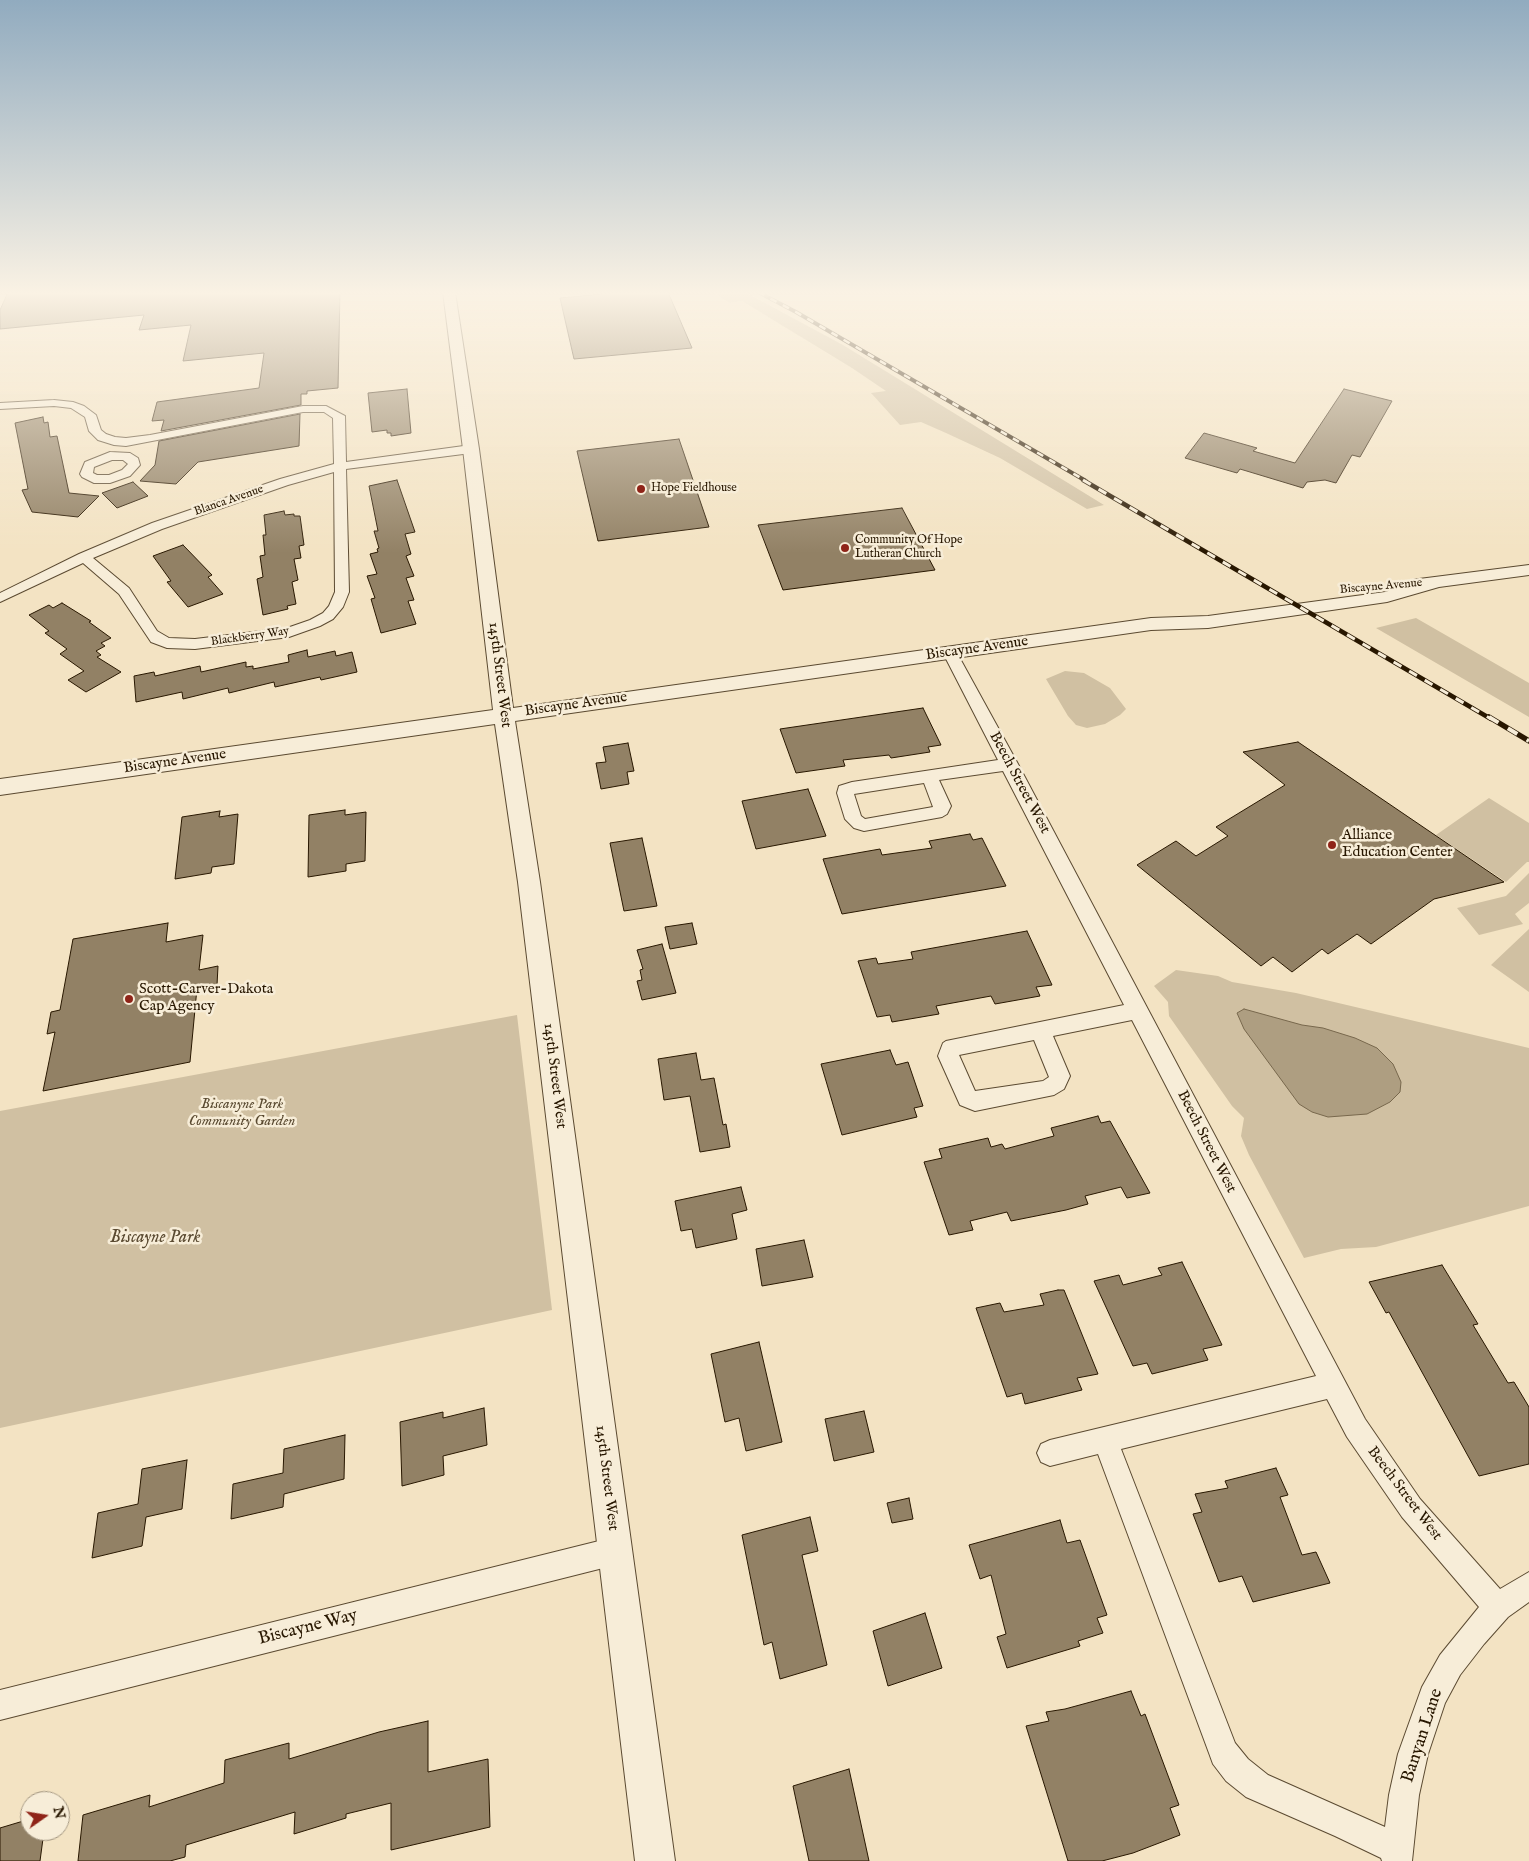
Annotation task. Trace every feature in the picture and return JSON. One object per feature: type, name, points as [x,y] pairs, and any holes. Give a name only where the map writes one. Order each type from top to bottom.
[{"type":"street","name":"145th Street West","points":[[461,379],[504,716],[530,882],[654,1861]]},
{"type":"street","points":[[0,406],[54,403],[73,405],[90,415],[95,431],[102,437],[126,442],[119,456]]},
{"type":"street","name":"Blackberry Way","points":[[84,557],[124,591],[151,634],[156,639],[167,643],[195,644],[290,632],[328,616],[336,607],[342,592],[339,416],[332,411],[318,408],[303,409],[126,442]]},
{"type":"street","name":"Blanca Avenue","points":[[0,598],[84,557],[157,526],[230,500],[341,466],[471,449]]},
{"type":"street","name":"Biscayne Avenue","points":[[0,787],[1151,624],[1208,622],[1387,597],[1433,583],[1529,570]]},
{"type":"street","name":"Beech Street West","points":[[950,653],[1010,764],[1356,1428],[1411,1508],[1498,1606]]},
{"type":"street","points":[[929,776],[942,806],[941,810],[936,813],[864,825],[854,819],[845,797],[845,790],[929,776],[1010,764]]},
{"type":"street","points":[[1040,1030],[1060,1076],[1057,1083],[1048,1089],[975,1102],[967,1098],[948,1056],[950,1049],[953,1047],[1040,1030],[1138,1011]]},
{"type":"street","points":[[1050,1453],[1332,1385]]},
{"type":"street","points":[[1105,1440],[1224,1753],[1237,1770],[1257,1786],[1346,1825],[1397,1855]]},
{"type":"street","name":"Biscayne Way","points":[[0,1705],[615,1551]]},
{"type":"street","name":"Banyan Lane","points":[[1397,1855],[1404,1796],[1413,1754],[1432,1697],[1450,1665],[1498,1606],[1529,1586]]},
{"type":"green space","points":[[868,379],[898,379],[1104,505],[1087,509],[1000,458],[921,422],[900,425],[871,393],[886,391]]},
{"type":"green space","points":[[1416,618],[1529,683],[1529,717],[1376,628]]},
{"type":"green space","points":[[1065,671],[1084,673],[1110,688],[1126,709],[1105,724],[1087,728],[1076,725],[1068,716],[1046,679]]},
{"type":"green space","points":[[1489,798],[1529,823],[1529,862],[1506,882],[1436,835]]},
{"type":"green space","points":[[1529,873],[1529,903],[1515,914],[1523,924],[1479,935],[1457,908],[1506,896]]},
{"type":"green space","points":[[1529,929],[1529,992],[1491,965]]},
{"type":"green space","points":[[1176,970],[1218,976],[1232,982],[1296,993],[1529,1048],[1529,1206],[1376,1247],[1341,1249],[1304,1258],[1249,1155],[1241,1136],[1244,1118],[1232,1106],[1169,1016],[1168,1002],[1154,986]]},
{"type":"green space","name":"Biscayne Park","points":[[517,1015],[552,1310],[0,1428],[0,1111]]},
{"type":"shaded area","points":[[1244,1009],[1302,1025],[1323,1028],[1355,1038],[1377,1048],[1393,1064],[1401,1082],[1400,1092],[1390,1102],[1367,1114],[1328,1117],[1312,1112],[1299,1104],[1244,1029],[1237,1013]]},
{"type":"building","points":[[260,379],[338,379],[338,388],[307,391],[307,394],[301,394],[301,405],[161,431],[164,420],[152,421],[157,402],[259,388]]},
{"type":"building","points":[[407,389],[411,433],[391,436],[391,433],[387,433],[387,430],[372,432],[368,393]]},
{"type":"building","points":[[1344,389],[1392,401],[1360,457],[1352,455],[1336,483],[1325,480],[1307,482],[1303,488],[1240,469],[1237,473],[1185,458],[1204,433],[1257,448],[1253,451],[1295,463]]},
{"type":"building","points":[[300,414],[299,446],[198,462],[176,484],[140,481],[155,465],[159,441]]},
{"type":"building","points":[[43,417],[44,423],[48,422],[50,437],[57,436],[69,493],[99,496],[78,517],[32,512],[22,490],[28,489],[15,423]]},
{"type":"building","name":"Hope Fieldhouse","points":[[679,439],[709,527],[598,541],[577,451]]},
{"type":"building","points":[[397,480],[415,532],[405,534],[411,554],[406,556],[414,576],[406,578],[414,600],[408,601],[416,624],[381,633],[371,599],[375,598],[367,576],[377,574],[370,554],[378,552],[377,549],[379,548],[374,531],[378,531],[369,486]]},
{"type":"building","points":[[133,482],[148,496],[117,508],[102,493]]},
{"type":"building","name":"Community Of Hope Lutheran Church","points":[[902,508],[935,570],[783,590],[758,525]]},
{"type":"building","points":[[284,511],[285,515],[294,514],[294,516],[300,516],[304,545],[299,546],[301,558],[294,559],[298,580],[292,582],[296,604],[287,606],[288,609],[263,615],[257,579],[263,577],[260,556],[265,555],[264,515]]},
{"type":"building","points":[[183,545],[212,575],[208,577],[223,594],[188,607],[167,582],[171,581],[153,556]]},
{"type":"building","points":[[62,603],[91,621],[89,622],[111,638],[101,643],[105,646],[96,651],[101,655],[97,657],[121,672],[86,692],[68,680],[84,671],[60,654],[67,649],[45,633],[49,631],[29,615],[49,605],[53,608]]},
{"type":"building","points":[[307,650],[308,657],[335,651],[336,656],[352,652],[357,672],[321,680],[320,677],[275,687],[274,682],[229,693],[228,688],[183,699],[182,692],[136,702],[134,676],[154,672],[155,676],[200,666],[201,672],[246,662],[246,667],[253,666],[253,669],[289,662],[288,655]]},
{"type":"building","points":[[923,708],[941,745],[928,747],[930,752],[891,758],[889,755],[843,760],[845,766],[796,773],[780,729]]},
{"type":"building","name":"Alliance Education Center","points":[[1298,742],[1504,882],[1434,899],[1371,944],[1357,934],[1328,954],[1322,949],[1292,972],[1273,957],[1261,966],[1137,865],[1176,841],[1196,856],[1228,836],[1216,827],[1285,785],[1243,752]]},
{"type":"building","points":[[628,743],[634,771],[627,772],[629,784],[601,789],[596,763],[606,762],[603,747]]},
{"type":"building","points":[[808,789],[826,836],[756,849],[742,801]]},
{"type":"building","points":[[345,810],[345,815],[366,812],[365,861],[346,864],[346,871],[308,877],[309,815]]},
{"type":"building","points":[[220,811],[219,817],[238,814],[234,864],[212,867],[211,873],[175,879],[182,817]]},
{"type":"building","points":[[970,834],[973,840],[982,838],[1006,886],[842,914],[823,859],[880,849],[882,855],[932,848],[929,841]]},
{"type":"building","points":[[642,838],[657,906],[624,911],[610,843]]},
{"type":"building","name":"Scott-Carver-Dakota Cap Agency","points":[[168,923],[166,942],[203,935],[199,970],[218,966],[217,985],[197,988],[190,1062],[43,1091],[55,1032],[47,1034],[51,1012],[60,1010],[73,939]]},
{"type":"building","points":[[692,923],[697,944],[670,949],[665,927]]},
{"type":"building","points":[[1027,931],[1052,985],[1036,987],[1040,996],[995,1004],[991,996],[936,1006],[939,1014],[892,1022],[890,1015],[877,1017],[858,961],[876,958],[878,964],[913,959],[911,952]]},
{"type":"building","points":[[662,944],[676,993],[642,1000],[637,981],[642,980],[640,970],[643,969],[637,950]]},
{"type":"building","points":[[890,1050],[896,1065],[908,1062],[923,1106],[914,1108],[917,1117],[842,1135],[821,1064]]},
{"type":"building","points":[[696,1053],[701,1080],[714,1078],[723,1125],[726,1124],[730,1147],[700,1152],[690,1096],[664,1100],[658,1059]]},
{"type":"building","points":[[1098,1116],[1101,1123],[1110,1121],[1150,1193],[1127,1198],[1121,1187],[1085,1196],[1088,1204],[1066,1210],[1011,1221],[1007,1212],[970,1221],[973,1230],[949,1235],[924,1162],[942,1158],[939,1149],[988,1138],[991,1147],[1002,1144],[1005,1149],[1054,1136],[1051,1128]]},
{"type":"building","points":[[741,1187],[747,1210],[732,1214],[737,1239],[696,1248],[692,1229],[681,1231],[675,1201]]},
{"type":"building","points":[[804,1240],[813,1277],[762,1286],[756,1249]]},
{"type":"building","points":[[1182,1262],[1222,1345],[1203,1349],[1208,1360],[1152,1374],[1147,1363],[1133,1366],[1094,1281],[1119,1275],[1123,1285],[1162,1275],[1158,1268]]},
{"type":"building","points":[[1442,1265],[1478,1324],[1473,1325],[1508,1383],[1514,1382],[1529,1407],[1529,1464],[1479,1476],[1389,1312],[1386,1313],[1369,1282]]},
{"type":"building","points":[[1064,1290],[1098,1374],[1077,1378],[1082,1390],[1025,1404],[1022,1393],[1007,1397],[976,1308],[1000,1303],[1004,1312],[1044,1305],[1040,1294]]},
{"type":"building","points":[[759,1342],[782,1442],[746,1451],[739,1418],[725,1422],[711,1354]]},
{"type":"building","points":[[484,1408],[487,1445],[443,1456],[444,1475],[402,1486],[400,1422],[443,1412],[443,1418]]},
{"type":"building","points":[[864,1411],[874,1452],[834,1461],[825,1419]]},
{"type":"building","points":[[345,1435],[344,1479],[284,1494],[283,1507],[231,1519],[233,1484],[283,1473],[284,1449]]},
{"type":"building","points":[[187,1460],[182,1509],[146,1517],[142,1546],[92,1558],[98,1513],[138,1504],[142,1469]]},
{"type":"building","points":[[1276,1468],[1288,1495],[1280,1497],[1302,1555],[1316,1552],[1330,1583],[1253,1602],[1242,1576],[1219,1582],[1193,1514],[1202,1512],[1195,1494],[1228,1488],[1225,1481]]},
{"type":"building","points":[[909,1498],[913,1519],[892,1523],[887,1503]]},
{"type":"building","points":[[810,1517],[818,1551],[802,1555],[827,1665],[780,1679],[772,1642],[764,1645],[742,1535]]},
{"type":"building","points":[[1060,1520],[1067,1543],[1080,1540],[1107,1615],[1097,1618],[1103,1633],[1078,1641],[1080,1646],[1007,1668],[997,1637],[1006,1634],[991,1575],[980,1579],[969,1545]]},
{"type":"building","points":[[925,1613],[942,1668],[888,1686],[873,1631]]},
{"type":"building","points":[[1131,1691],[1141,1716],[1145,1714],[1179,1805],[1170,1808],[1180,1835],[1133,1853],[1102,1861],[1068,1861],[1026,1726],[1049,1721],[1046,1712],[1065,1709]]},
{"type":"building","points":[[428,1721],[428,1772],[488,1759],[490,1827],[391,1850],[391,1803],[346,1814],[346,1818],[294,1834],[295,1812],[186,1845],[185,1857],[170,1861],[78,1861],[83,1815],[150,1795],[149,1807],[224,1783],[225,1760],[289,1743],[289,1759],[379,1732]]},
{"type":"building","points":[[849,1769],[869,1861],[809,1861],[793,1786]]},
{"type":"building","points":[[20,1822],[20,1841],[43,1841],[40,1861],[0,1861],[0,1828]]},
{"type":"railway","points":[[911,379],[1086,481]]},
{"type":"railway","points":[[1083,480],[1491,719]]},
{"type":"railway","points":[[1489,717],[1529,741]]},
{"type":"place","name":"Hope Fieldhouse","points":[[641,489]]},
{"type":"place","name":"Community Of Hope Lutheran Church","points":[[845,548]]},
{"type":"place","name":"Alliance Education Center","points":[[1332,845]]},
{"type":"place","name":"Scott-Carver-Dakota Cap Agency","points":[[129,999]]},
{"type":"park label","name":"Biscanyne Park Community Garden","points":[[242,1114]]}]
